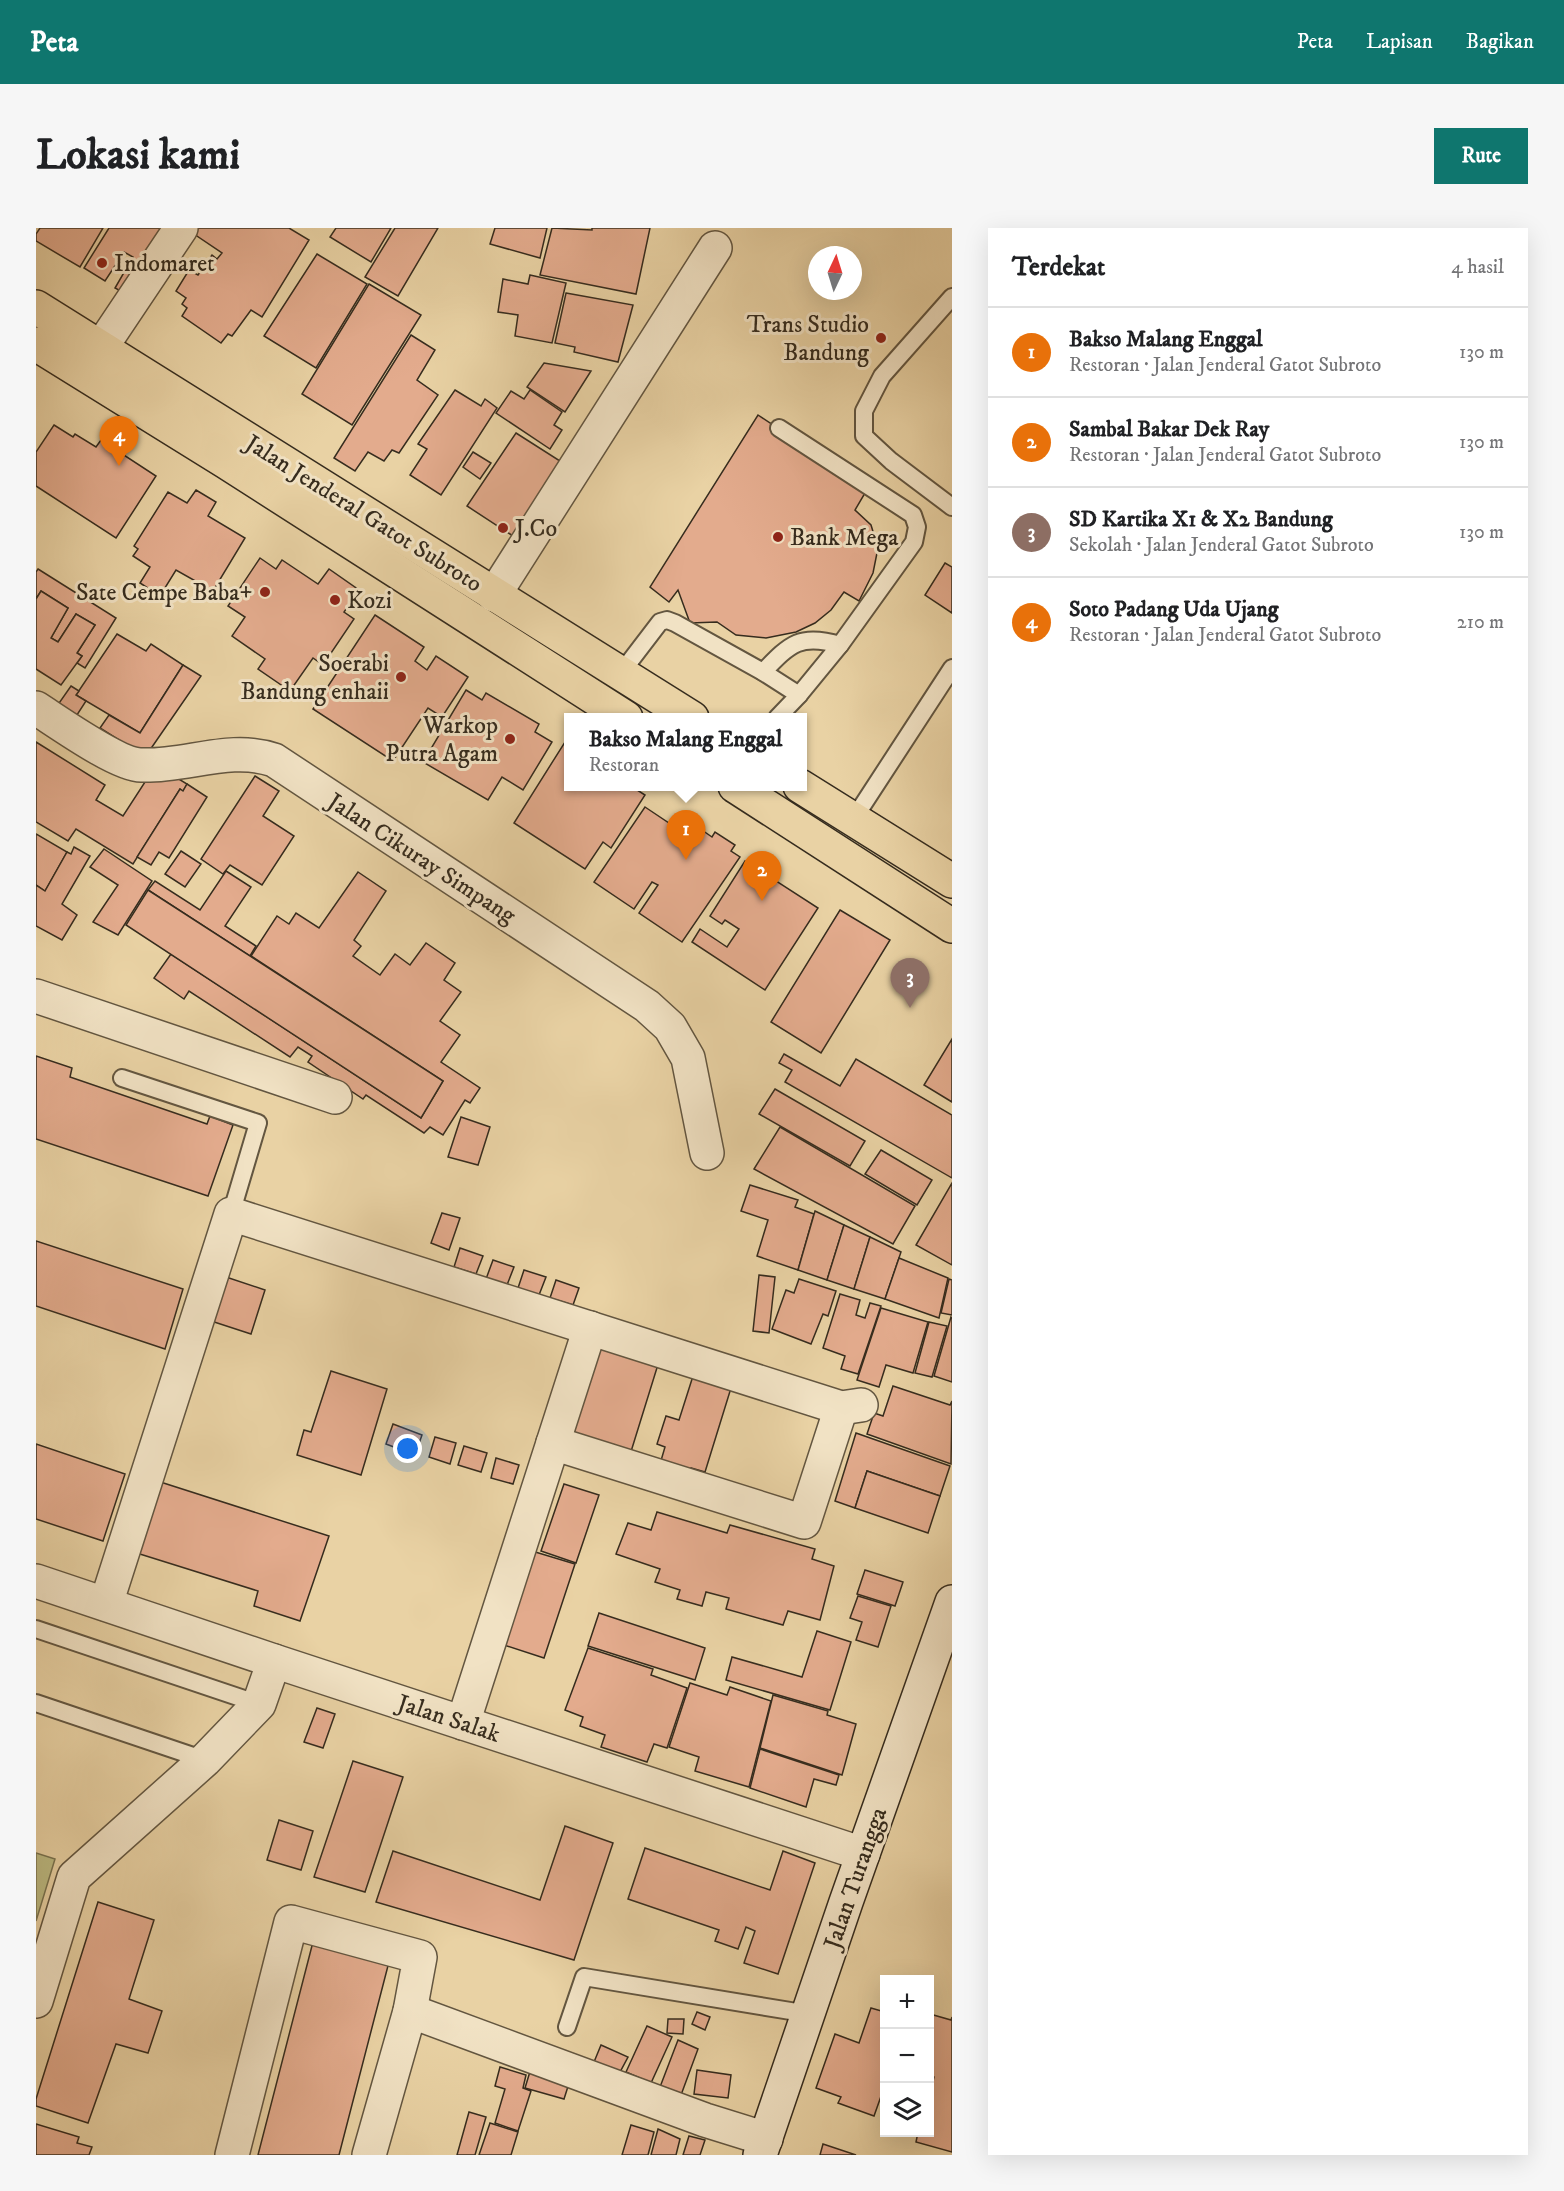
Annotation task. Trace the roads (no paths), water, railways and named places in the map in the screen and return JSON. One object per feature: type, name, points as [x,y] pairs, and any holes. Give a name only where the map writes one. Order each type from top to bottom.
[{"type":"main road","name":"Jalan Jenderal Gatot Subroto","points":[[36,307],[686,713]]},
{"type":"main road","name":"Jalan Jenderal Gatot Subroto","points":[[36,344],[621,713]]},
{"type":"main road","points":[[807,790],[951,877]]},
{"type":"main road","points":[[743,791],[952,926]]},
{"type":"street","points":[[100,348],[181,228]]},
{"type":"street","points":[[494,595],[715,248]]},
{"type":"street","name":"Jalan Cikuray Simpang","points":[[36,708],[118,759],[140,766],[249,754],[274,760],[648,1006],[670,1027],[688,1058],[707,1153]]},
{"type":"street","points":[[36,996],[335,1097]]},
{"type":"street","points":[[106,1604],[231,1214],[590,1328],[851,1406],[804,1522],[553,1443]]},
{"type":"street","points":[[463,1723],[590,1328]]},
{"type":"street","name":"Jalan Salak","points":[[36,1581],[863,1854]]},
{"type":"street","name":"Jalan Turangga","points":[[763,2147],[952,1602]]},
{"type":"street","points":[[36,2001],[74,1877],[205,1760],[259,1704],[274,1661]]},
{"type":"street","points":[[232,2155],[291,1922],[420,1957],[410,2011],[369,2155]]},
{"type":"street","points":[[410,2011],[705,2120],[763,2147]]},
{"type":"lane","points":[[952,297],[882,376],[864,411],[864,436],[891,461],[952,507]]},
{"type":"lane","points":[[779,428],[913,515],[917,527],[914,542],[840,645],[781,713]]},
{"type":"lane","points":[[621,673],[660,622],[667,621],[675,623],[763,672],[798,696]]},
{"type":"lane","points":[[763,672],[786,648],[803,642],[819,639],[840,645]]},
{"type":"lane","points":[[853,820],[952,668]]},
{"type":"lane","points":[[122,1078],[258,1124],[231,1214]]},
{"type":"lane","points":[[36,1629],[259,1704]]},
{"type":"lane","points":[[36,1703],[205,1760]]},
{"type":"lane","points":[[567,2027],[584,1977],[808,2014]]},
{"type":"place","name":"Indomaret","points":[[102,263]]},
{"type":"place","name":"Trans Studio Bandung","points":[[881,338]]},
{"type":"place","name":"Soto Padang Uda Ujang","points":[[119,466]]},
{"type":"place","name":"J.Co","points":[[503,528]]},
{"type":"place","name":"Bank Mega","points":[[778,537]]},
{"type":"place","name":"Sate Cempe Baba+","points":[[265,592]]},
{"type":"place","name":"Kozi","points":[[335,600]]},
{"type":"place","name":"Soerabi Bandung enhaii","points":[[401,677]]},
{"type":"place","name":"Warkop Putra Agam","points":[[510,739]]},
{"type":"place","name":"Bakso Malang Enggal","points":[[686,860]]},
{"type":"place","name":"Sambal Bakar Dek Ray","points":[[762,901]]},
{"type":"place","name":"SD Kartika X1 & X2 Bandung","points":[[910,1008]]}]
